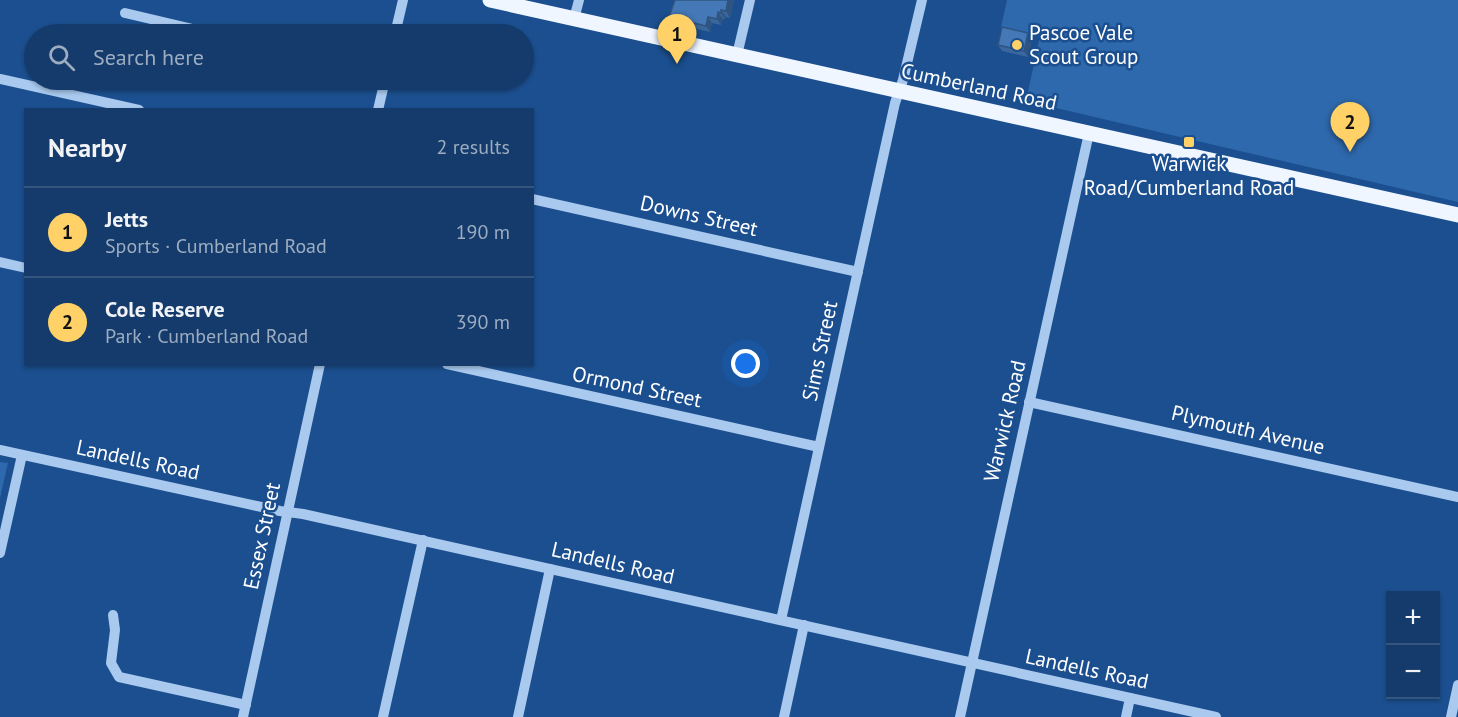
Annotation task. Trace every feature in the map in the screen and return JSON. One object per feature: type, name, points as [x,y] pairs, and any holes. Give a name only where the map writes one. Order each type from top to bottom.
[{"type":"main road","name":"Cumberland Road","points":[[490,0],[1458,215]]},
{"type":"street","points":[[397,24],[403,0]]},
{"type":"street","points":[[574,19],[579,0]]},
{"type":"street","points":[[737,55],[750,0]]},
{"type":"street","name":"Sims Street","points":[[780,620],[899,91],[922,0]]},
{"type":"street","points":[[125,13],[172,24]]},
{"type":"street","points":[[0,79],[24,84]]},
{"type":"street","points":[[49,90],[130,108]]},
{"type":"street","points":[[378,108],[383,90]]},
{"type":"street","name":"Warwick Road","points":[[960,717],[1089,133]]},
{"type":"street","name":"Downs Street","points":[[534,199],[858,272]]},
{"type":"street","points":[[0,262],[24,268]]},
{"type":"street","name":"Essex Street","points":[[243,717],[320,366]]},
{"type":"street","name":"Ormond Street","points":[[456,366],[819,447]]},
{"type":"street","name":"Plymouth Avenue","points":[[1029,402],[1458,497]]},
{"type":"street","name":"Landells Road","points":[[0,450],[423,540],[1216,717]]},
{"type":"street","points":[[0,552],[22,455]]},
{"type":"street","points":[[383,717],[423,540]]},
{"type":"street","points":[[518,717],[550,569]]},
{"type":"street","points":[[113,615],[114,640],[111,663],[118,676],[246,705]]},
{"type":"street","points":[[784,717],[804,625]]},
{"type":"street","points":[[1451,717],[1458,685]]},
{"type":"street","points":[[1126,717],[1130,698]]},
{"type":"shaded area","points":[[1007,0],[1458,0],[1458,202],[1026,101],[1040,36],[1001,27]]},
{"type":"shaded area","points":[[0,462],[8,463],[0,498]]},
{"type":"building","points":[[675,0],[728,0],[726,11],[718,12],[717,19],[708,17],[706,26],[669,17]]},
{"type":"building","points":[[1002,27],[1028,33],[1024,51],[998,45]]},
{"type":"place","name":"Pascoe Vale Scout Group","points":[[1017,45]]},
{"type":"place","name":"Jetts","points":[[677,64]]},
{"type":"place","name":"Warwick Road/Cumberland Road","points":[[1189,142]]},
{"type":"place","name":"Cole Reserve","points":[[1350,152]]}]
